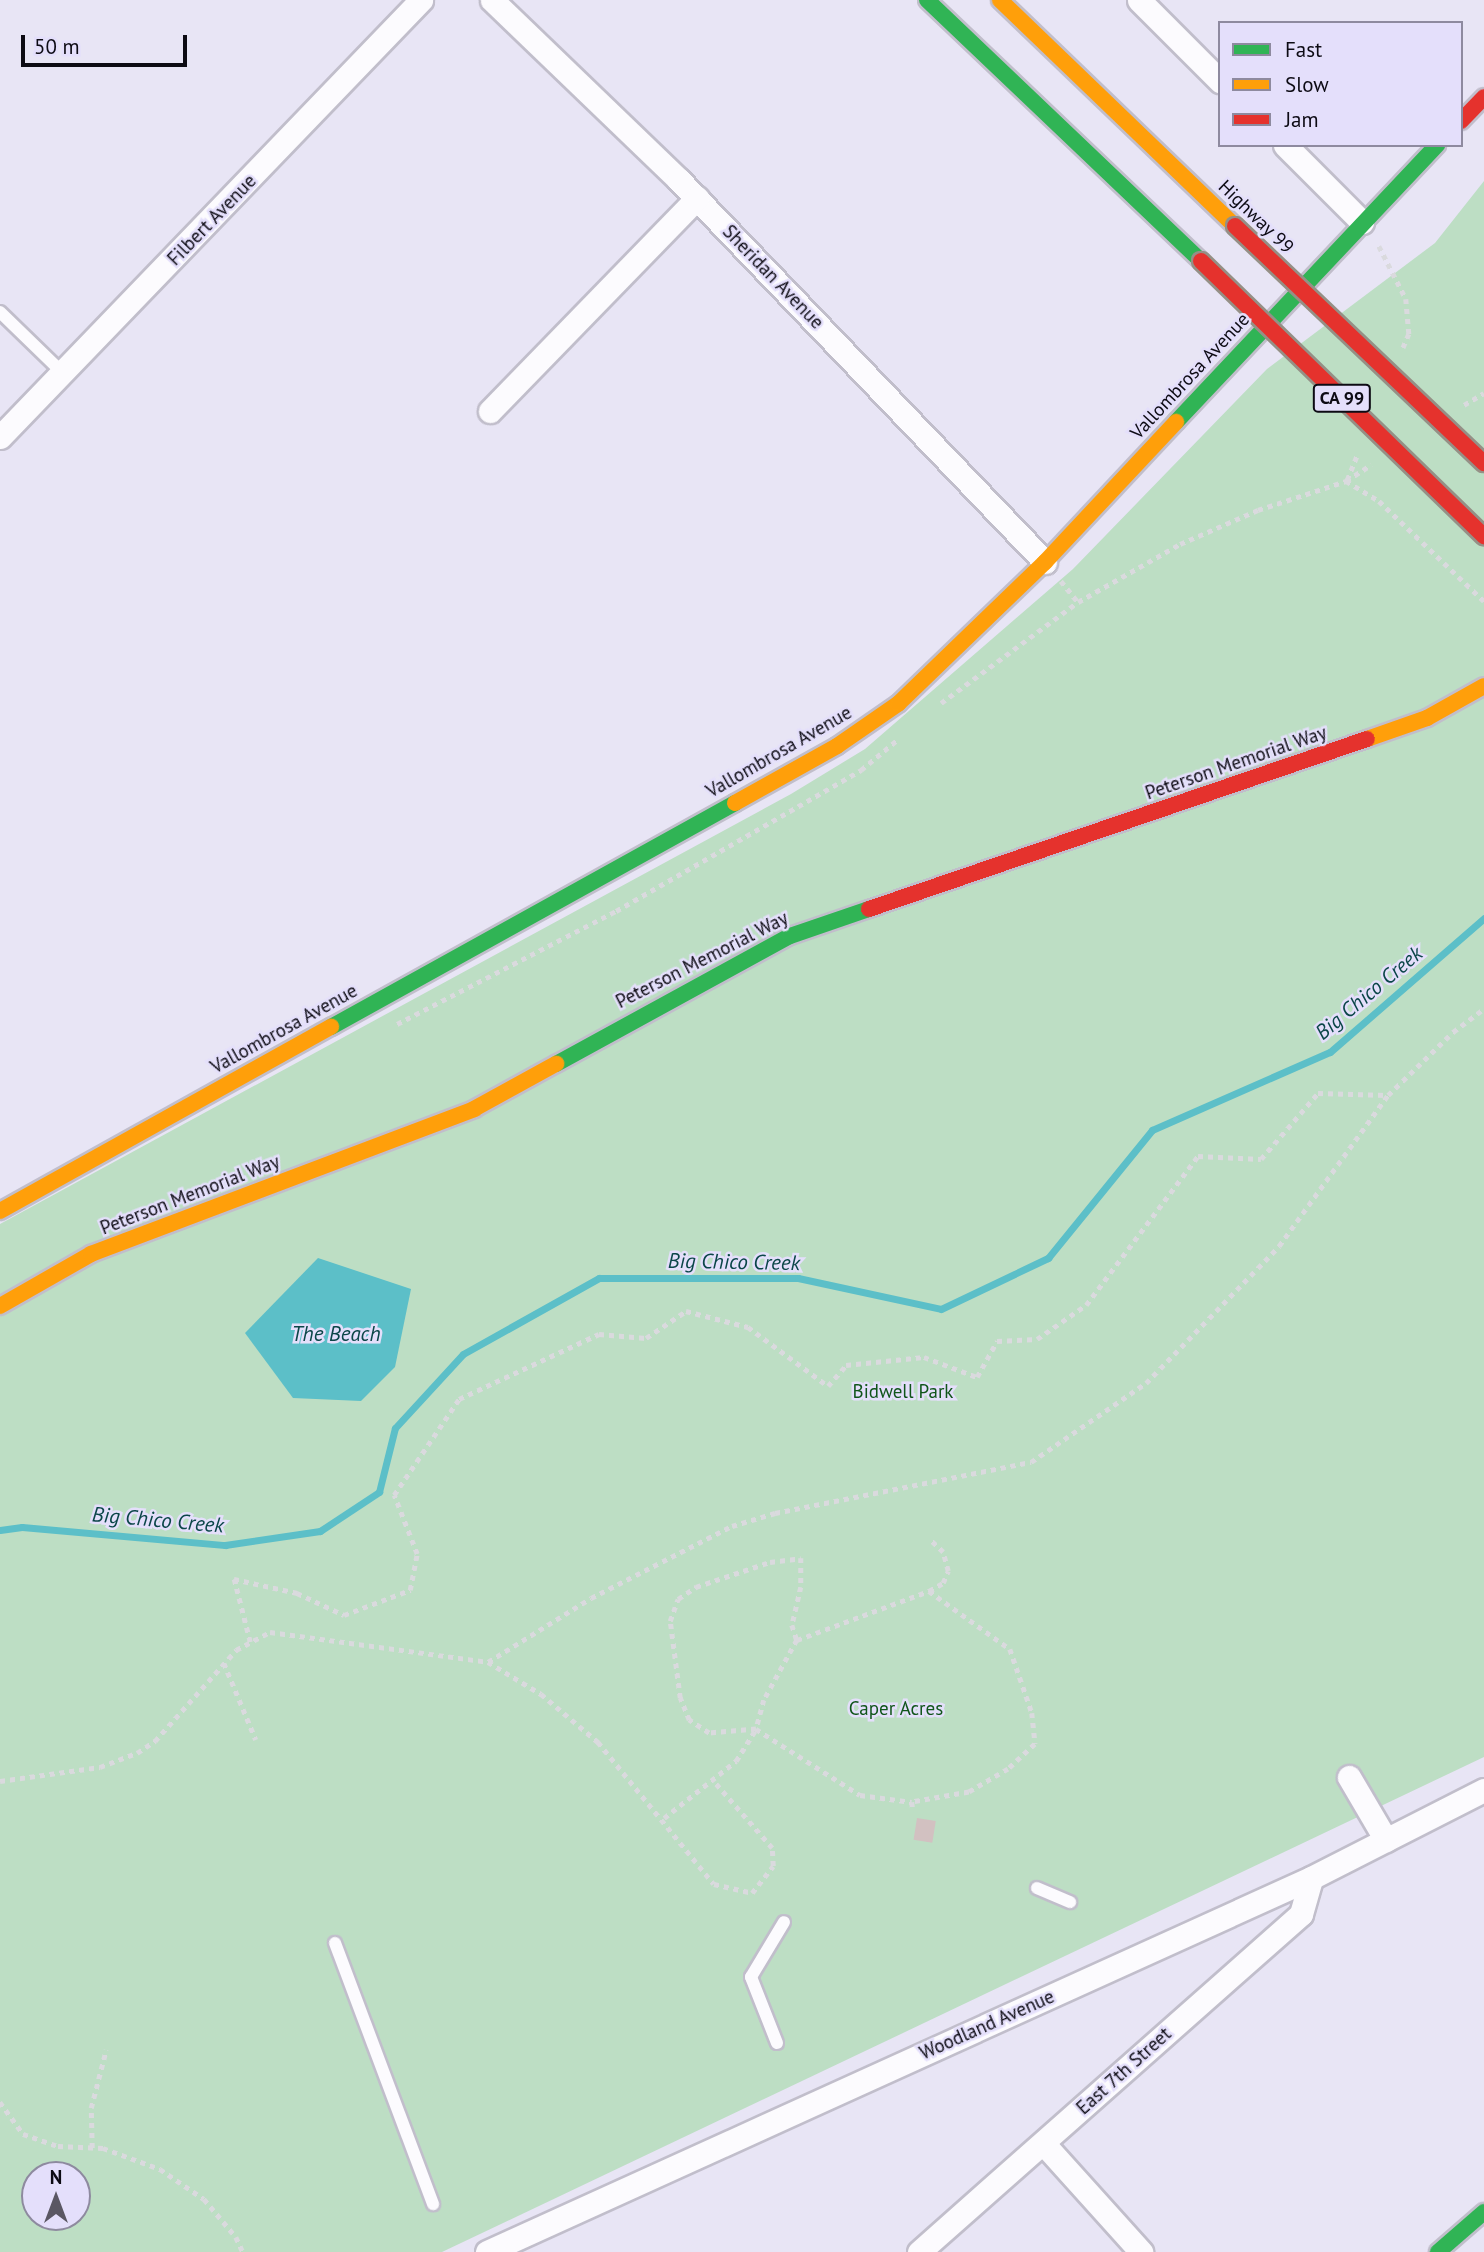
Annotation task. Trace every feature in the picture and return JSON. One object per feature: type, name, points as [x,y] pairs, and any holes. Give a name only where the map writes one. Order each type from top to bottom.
[{"type":"main road","name":"CA 99","points":[[927,0],[1484,536]]},
{"type":"main road","name":"Highway 99","points":[[1000,0],[1484,463]]},
{"type":"main road","points":[[1463,119],[1484,97]]},
{"type":"main road","name":"Vallombrosa Avenue","points":[[0,1211],[837,746],[899,703],[1045,562],[1435,147]]},
{"type":"main road","name":"Peterson Memorial Way","points":[[0,1306],[91,1254],[474,1109],[790,936],[1414,723],[1484,687]]},
{"type":"main road","points":[[1438,2252],[1484,2212]]},
{"type":"street","name":"Filbert Avenue","points":[[0,437],[64,375],[421,0]]},
{"type":"street","name":"Sheridan Avenue","points":[[492,0],[697,198],[1045,562]]},
{"type":"street","points":[[1139,0],[1218,79]]},
{"type":"street","points":[[1286,147],[1362,222]]},
{"type":"street","points":[[489,411],[697,198]]},
{"type":"street","points":[[1349,1777],[1386,1840]]},
{"type":"street","name":"Woodland Avenue","points":[[487,2252],[1311,1878],[1484,1790]]},
{"type":"street","name":"East 7th Street","points":[[919,2252],[1301,1913],[1311,1878]]},
{"type":"street","points":[[1043,2143],[1141,2252]]},
{"type":"lane","points":[[0,312],[64,375]]},
{"type":"lane","points":[[1037,1888],[1070,1902]]},
{"type":"lane","points":[[777,2043],[751,1977],[784,1922]]},
{"type":"lane","points":[[335,1942],[433,2204]]},
{"type":"path","points":[[1078,603],[1180,544],[1258,510],[1346,481],[1379,500],[1484,601]]},
{"type":"path","points":[[488,1662],[591,1598],[732,1526],[775,1513],[1031,1462],[1146,1383],[1279,1246],[1388,1095],[1453,1032],[1484,1009]]},
{"type":"path","points":[[250,1642],[233,1578],[297,1593],[344,1615],[410,1590],[417,1554],[394,1495],[459,1399],[599,1334],[646,1338],[686,1311],[748,1327],[828,1386],[846,1366],[924,1357],[977,1377],[997,1341],[1037,1339],[1086,1306],[1198,1156],[1261,1159],[1318,1093],[1388,1095]]},
{"type":"path","points":[[664,1818],[714,1783],[736,1761],[756,1730],[764,1700],[797,1640],[929,1591],[943,1583],[948,1571],[943,1552],[930,1539]]},
{"type":"path","points":[[797,1640],[792,1625],[801,1587],[801,1558],[758,1566],[696,1587],[678,1599],[670,1620],[680,1698],[689,1720],[709,1733],[756,1730],[860,1795],[912,1802],[969,1792],[1008,1769],[1035,1744],[1032,1713],[1010,1649],[929,1591]]},
{"type":"path","points":[[0,1781],[100,1767],[137,1753],[155,1741],[224,1663],[250,1642],[278,1630],[488,1662],[541,1694],[598,1742],[664,1818],[714,1884],[752,1893],[773,1866],[772,1848],[714,1783]]},
{"type":"path","points":[[224,1663],[256,1740]]},
{"type":"path","points":[[912,1802],[913,1811]]},
{"type":"path","points":[[92,2148],[91,2108],[106,2050]]},
{"type":"path","points":[[0,2102],[23,2134],[58,2147],[92,2148],[160,2169],[204,2199],[236,2237],[243,2252]]},
{"type":"green space","name":"Bidwell Park","points":[[1484,181],[1484,1757],[442,2252],[0,2252],[0,1224],[791,794],[865,749],[1073,569],[1267,369],[1435,243]]},
{"type":"water","name":"The Beach","points":[[318,1258],[411,1289],[395,1367],[361,1401],[293,1398],[245,1333]]},
{"type":"building","points":[[917,1818],[936,1821],[932,1843],[914,1840]]},
{"type":"waterway","name":"Big Chico Creek","points":[[0,1530],[22,1527],[225,1545],[320,1531],[379,1492],[395,1428],[463,1354],[599,1278],[798,1278],[941,1309],[1048,1258],[1152,1130],[1330,1052],[1484,918]]},
{"type":"traffic: fast","points":[[927,0],[1201,261]]},
{"type":"traffic: fast","points":[[1176,422],[1435,147]]},
{"type":"traffic: fast","points":[[331,1027],[735,803]]},
{"type":"traffic: fast","points":[[556,1064],[790,936],[869,909]]},
{"type":"traffic: fast","points":[[1438,2252],[1484,2212]]},
{"type":"traffic: slow","points":[[1000,0],[1235,226]]},
{"type":"traffic: slow","points":[[735,803],[837,746],[899,703],[1045,562],[1176,422]]},
{"type":"traffic: slow","points":[[1367,739],[1427,718],[1484,686]]},
{"type":"traffic: slow","points":[[0,1211],[331,1027]]},
{"type":"traffic: slow","points":[[0,1306],[91,1254],[474,1109],[556,1064]]},
{"type":"traffic: jam","points":[[1463,119],[1484,97]]},
{"type":"traffic: jam","points":[[1235,226],[1484,463]]},
{"type":"traffic: jam","points":[[1201,261],[1484,536]]},
{"type":"traffic: jam","points":[[869,909],[1367,739]]},
{"type":"park label","name":"Caper Acres","points":[[896,1709]]}]
